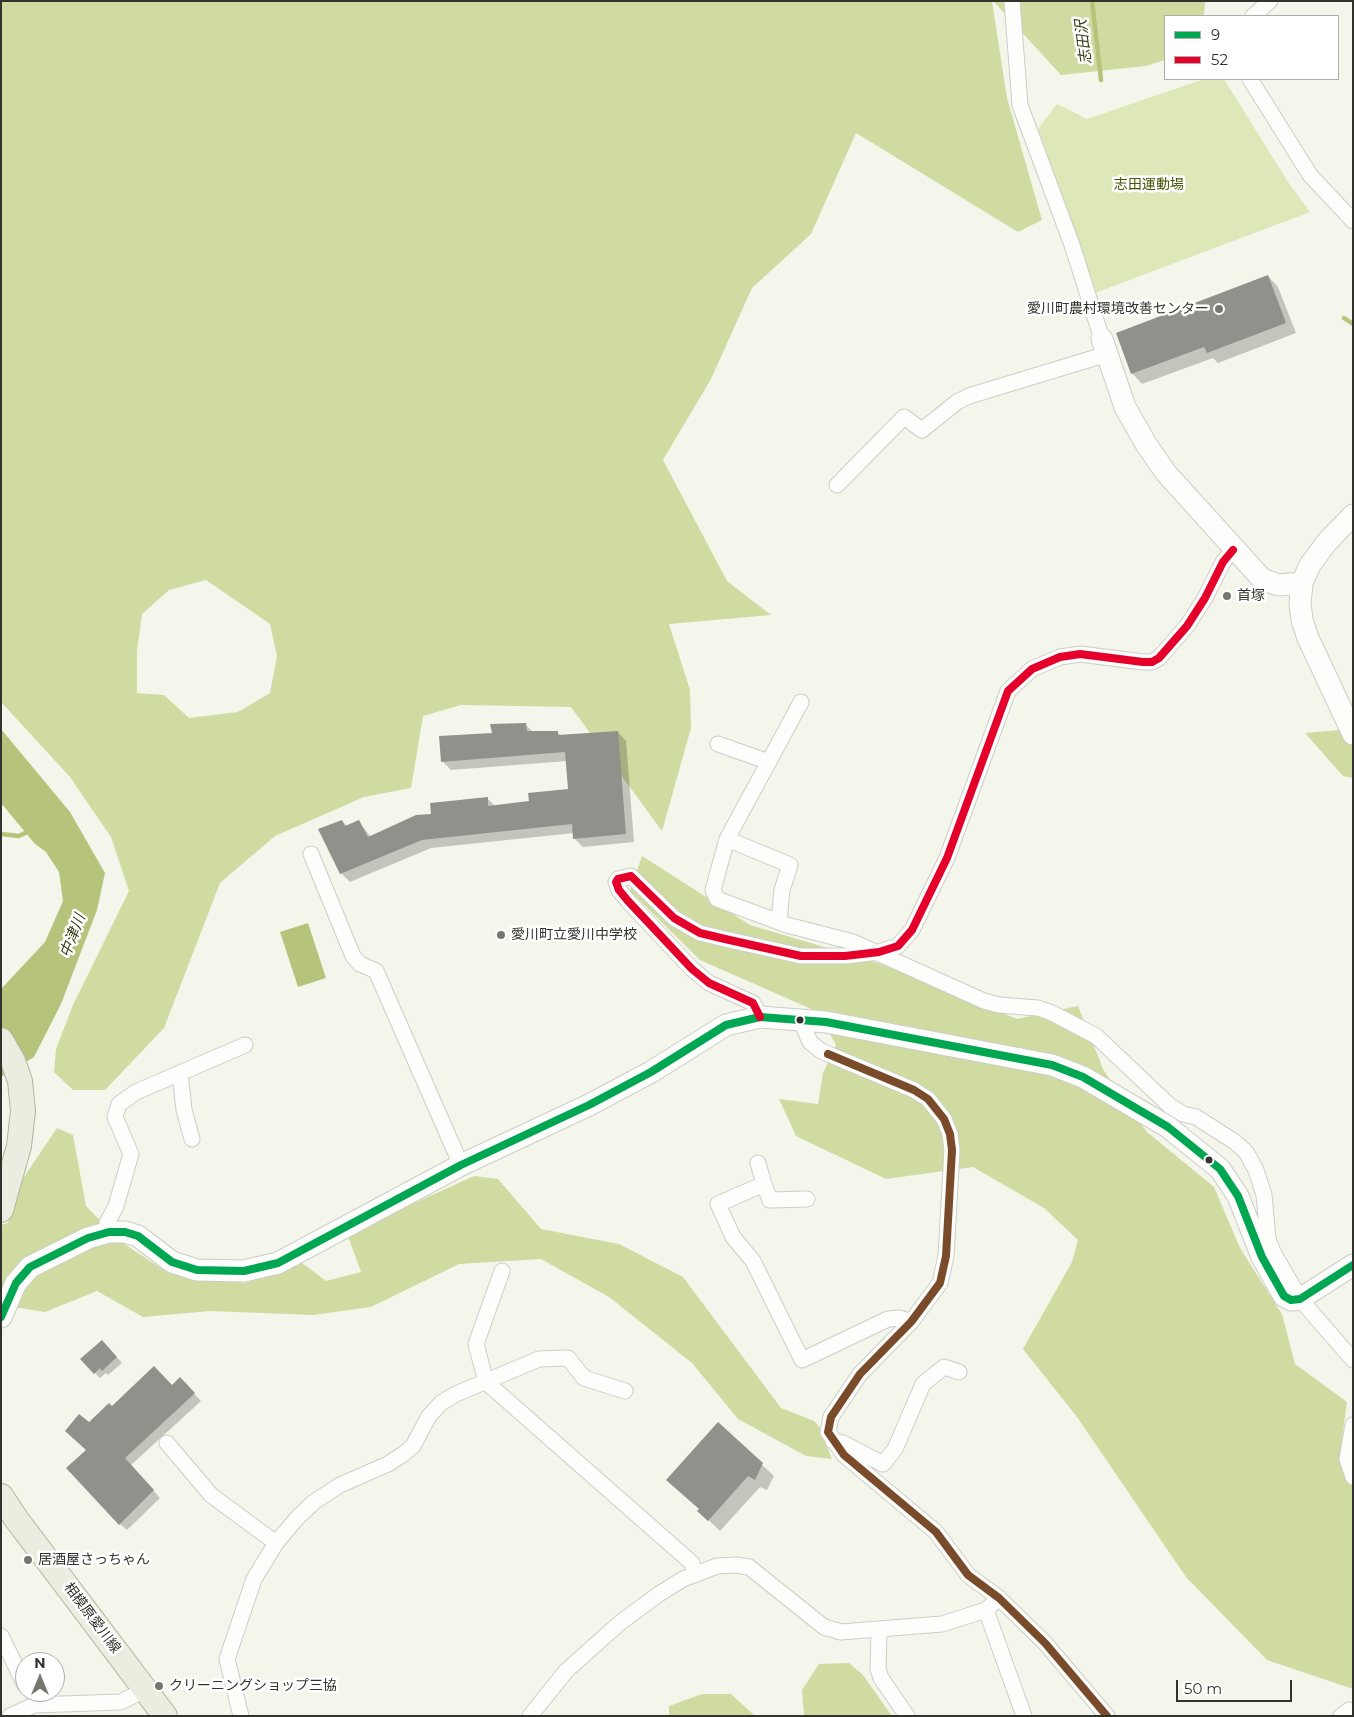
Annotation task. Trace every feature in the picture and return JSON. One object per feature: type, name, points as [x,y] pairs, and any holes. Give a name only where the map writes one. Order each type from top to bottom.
[{"type":"main road","points":[[1,1040],[13,1061],[22,1091],[22,1132],[1,1210]]},
{"type":"main road","name":"相模原愛川線","points":[[1,1496],[17,1520],[165,1716]]},
{"type":"street","points":[[1012,1],[1020,104],[1072,245],[1125,407],[1146,444],[1166,472],[1233,550],[1262,580],[1278,585],[1302,583]]},
{"type":"street","points":[[1254,15],[1270,1]]},
{"type":"street","points":[[1251,80],[1310,175],[1353,221]]},
{"type":"street","points":[[837,485],[904,418],[922,430],[957,402],[969,396],[1104,347]]},
{"type":"street","points":[[1353,515],[1318,553],[1302,583],[1300,604],[1302,620],[1353,734]]},
{"type":"street","points":[[760,1017],[754,1003],[709,983],[692,969],[628,901],[619,890],[616,882],[618,879],[630,876],[674,918],[708,935],[801,956],[844,956],[879,952],[898,946],[912,930],[947,858],[1002,704],[1011,686],[1041,664],[1072,655],[1143,662],[1152,662],[1159,658],[1187,626],[1205,598],[1223,562],[1233,550]]},
{"type":"street","points":[[801,702],[727,839],[713,890],[717,899],[779,921],[853,942],[879,952],[984,1001],[999,1005],[1038,1008],[1077,1024],[1105,1044],[1170,1106],[1183,1114],[1196,1117],[1242,1147],[1252,1161],[1261,1186],[1270,1245],[1300,1299],[1353,1360]]},
{"type":"street","points":[[718,744],[769,762]]},
{"type":"street","points":[[727,839],[790,865],[782,890],[779,921]]},
{"type":"street","points":[[311,854],[353,956],[360,964],[376,971],[461,1165]]},
{"type":"street","points":[[1,1318],[10,1293],[22,1274],[30,1267],[88,1238],[109,1232],[125,1232],[138,1236],[172,1262],[184,1267],[212,1272],[244,1271],[278,1263],[461,1165],[589,1105],[651,1072],[726,1025],[760,1017],[800,1018],[1052,1065],[1084,1077],[1168,1127],[1211,1159],[1228,1178],[1262,1257],[1284,1296],[1291,1300],[1300,1299],[1353,1265]]},
{"type":"street","points":[[800,1018],[810,1042],[821,1051],[914,1090],[928,1100],[937,1108],[950,1134],[952,1166],[944,1269],[940,1283],[911,1322],[860,1374],[833,1412],[829,1420],[828,1432],[844,1454],[936,1532],[968,1575],[999,1598],[1045,1643],[1107,1716]]},
{"type":"street","points":[[109,1232],[107,1223],[116,1206],[131,1154],[115,1116],[119,1104],[136,1092],[245,1045]]},
{"type":"street","points":[[180,1073],[184,1110],[192,1139]]},
{"type":"street","points":[[758,1163],[770,1200],[806,1200]]},
{"type":"street","points":[[764,1184],[718,1204],[733,1237],[754,1261],[802,1360],[888,1319],[900,1318],[911,1322]]},
{"type":"street","points":[[502,1271],[476,1344],[486,1382],[692,1563],[694,1575]]},
{"type":"street","points":[[241,1716],[228,1659],[254,1579],[276,1543],[298,1516],[314,1502],[340,1485],[388,1464],[412,1446],[429,1416],[441,1403],[456,1394],[539,1359],[568,1358],[584,1378],[625,1391]]},
{"type":"street","points":[[833,1441],[843,1443],[883,1464],[896,1449],[923,1384],[944,1367],[960,1372]]},
{"type":"street","points":[[1353,1425],[1347,1459],[1353,1477]]},
{"type":"street","points":[[167,1443],[211,1495],[276,1543]]},
{"type":"street","points":[[530,1716],[566,1671],[621,1622],[659,1594],[694,1575],[726,1565],[749,1567],[824,1627],[840,1632],[878,1631],[942,1624],[986,1610],[999,1598]]},
{"type":"street","points":[[986,1610],[1024,1716]]},
{"type":"street","points":[[878,1631],[878,1669],[907,1716]]},
{"type":"street","points":[[1,1636],[15,1665]]},
{"type":"street","points":[[47,1702],[74,1709],[121,1702],[146,1689]]},
{"type":"street","points":[[10,1716],[26,1702]]},
{"type":"green space","name":"志田運動場","points":[[1201,80],[1225,80],[1288,182],[1310,212],[1095,293],[1038,129],[1057,104],[1087,119]]},
{"type":"shaded area","points":[[1,1],[992,1],[1007,98],[1042,220],[1018,232],[856,133],[811,234],[752,288],[711,379],[663,460],[727,581],[771,615],[669,624],[690,690],[691,728],[662,831],[571,707],[461,705],[423,716],[411,788],[364,797],[275,836],[220,883],[164,1028],[105,1090],[73,1090],[54,1072],[56,1049],[73,1005],[129,891],[111,837],[70,777],[1,702]],"holes":[[[206,580],[270,624],[277,656],[270,693],[238,712],[189,718],[164,695],[137,693],[137,651],[142,614],[169,590]]]},
{"type":"shaded area","points":[[993,1],[1205,1],[1204,15],[1164,15],[1164,60],[1146,66],[1061,75]]},
{"type":"shaded area","points":[[1353,729],[1353,778],[1343,776],[1305,733]]},
{"type":"shaded area","points":[[642,856],[750,925],[878,963],[1017,1019],[1078,1006],[1104,1071],[1147,1132],[1214,1187],[1240,1248],[1282,1314],[1295,1364],[1347,1402],[1339,1461],[1353,1484],[1353,1689],[1267,1660],[1186,1577],[1077,1417],[1023,1349],[1072,1262],[1078,1240],[1044,1208],[973,1167],[886,1179],[796,1136],[779,1099],[818,1104],[823,1073],[836,1045],[818,1012],[700,960],[630,891]]},
{"type":"shaded area","points":[[57,1128],[73,1135],[86,1206],[120,1241],[168,1273],[245,1283],[302,1263],[326,1281],[361,1272],[348,1236],[359,1228],[474,1176],[498,1179],[541,1229],[619,1244],[683,1277],[781,1408],[814,1421],[820,1428],[832,1459],[806,1456],[738,1419],[692,1363],[609,1297],[541,1259],[459,1264],[371,1307],[313,1315],[210,1311],[143,1317],[97,1291],[45,1312],[1,1305],[1,1225],[8,1223],[22,1180]]},
{"type":"shaded area","points":[[849,1663],[863,1675],[892,1716],[804,1716],[802,1690],[819,1664]]},
{"type":"shaded area","points":[[702,1694],[731,1694],[755,1716],[669,1716],[669,1706]]},
{"type":"water","name":"中津川","points":[[1,729],[70,812],[105,873],[97,910],[61,1004],[34,1057],[1,1077],[1,989],[45,942],[63,901],[59,872],[46,852],[35,844],[1,803]]},
{"type":"water","points":[[308,923],[326,978],[298,987],[280,932]]},
{"type":"building","points":[[1268,275],[1286,323],[1207,353],[1204,347],[1131,374],[1116,333]]},
{"type":"building","points":[[526,723],[527,731],[558,731],[558,735],[618,731],[626,834],[573,839],[572,824],[422,840],[340,874],[318,829],[342,820],[345,826],[359,820],[368,837],[416,815],[431,814],[430,803],[488,797],[488,806],[529,801],[528,793],[568,789],[565,752],[441,762],[439,736],[492,733],[490,724]]},
{"type":"building","points":[[102,1340],[117,1357],[102,1371],[100,1368],[94,1374],[80,1359]]},
{"type":"building","points":[[154,1366],[172,1385],[180,1377],[195,1393],[125,1458],[154,1490],[119,1525],[66,1468],[86,1450],[65,1431],[79,1414],[89,1422],[109,1403],[112,1406]]},
{"type":"building","points":[[718,1422],[763,1463],[755,1480],[748,1476],[708,1521],[697,1511],[699,1509],[666,1480]]},
{"type":"waterway","name":"志田沢","points":[[1092,1],[1101,80]]},
{"type":"waterway","name":"志田沢","points":[[1344,318],[1353,324]]},
{"type":"waterway","points":[[1,834],[19,836],[31,830]]},
{"type":"transit line","name":"52","points":[[760,1017],[753,1003],[709,983],[692,969],[628,901],[619,890],[616,882],[618,879],[631,876],[674,918],[700,933],[725,939],[801,956],[845,956],[879,952],[898,946],[912,930],[947,858],[1008,691],[1032,669],[1060,657],[1080,654],[1143,662],[1152,662],[1159,658],[1187,626],[1205,598],[1223,562],[1233,550]]},
{"type":"transit line","name":"9","points":[[1,1317],[16,1283],[30,1267],[88,1238],[109,1232],[125,1232],[138,1236],[172,1262],[197,1270],[244,1271],[278,1263],[461,1165],[589,1105],[651,1072],[726,1025],[760,1017],[826,1022],[1052,1065],[1083,1077],[1168,1127],[1220,1169],[1238,1196],[1262,1257],[1284,1296],[1291,1300],[1300,1299],[1353,1265]]},
{"type":"transit line","points":[[828,1054],[914,1090],[928,1099],[944,1119],[950,1134],[952,1150],[946,1256],[940,1283],[911,1322],[860,1374],[831,1417],[828,1432],[844,1455],[936,1532],[968,1575],[999,1598],[1045,1643],[1107,1716]]},
{"type":"place","name":"愛川町農村環境改善センター","points":[[1219,309]]},
{"type":"place","name":"首塚","points":[[1227,596]]},
{"type":"place","name":"愛川町立愛川中学校","points":[[501,935]]},
{"type":"place","name":"居酒屋さっちゃん","points":[[28,1560]]},
{"type":"place","name":"クリーニングショップ三協","points":[[159,1686]]}]
